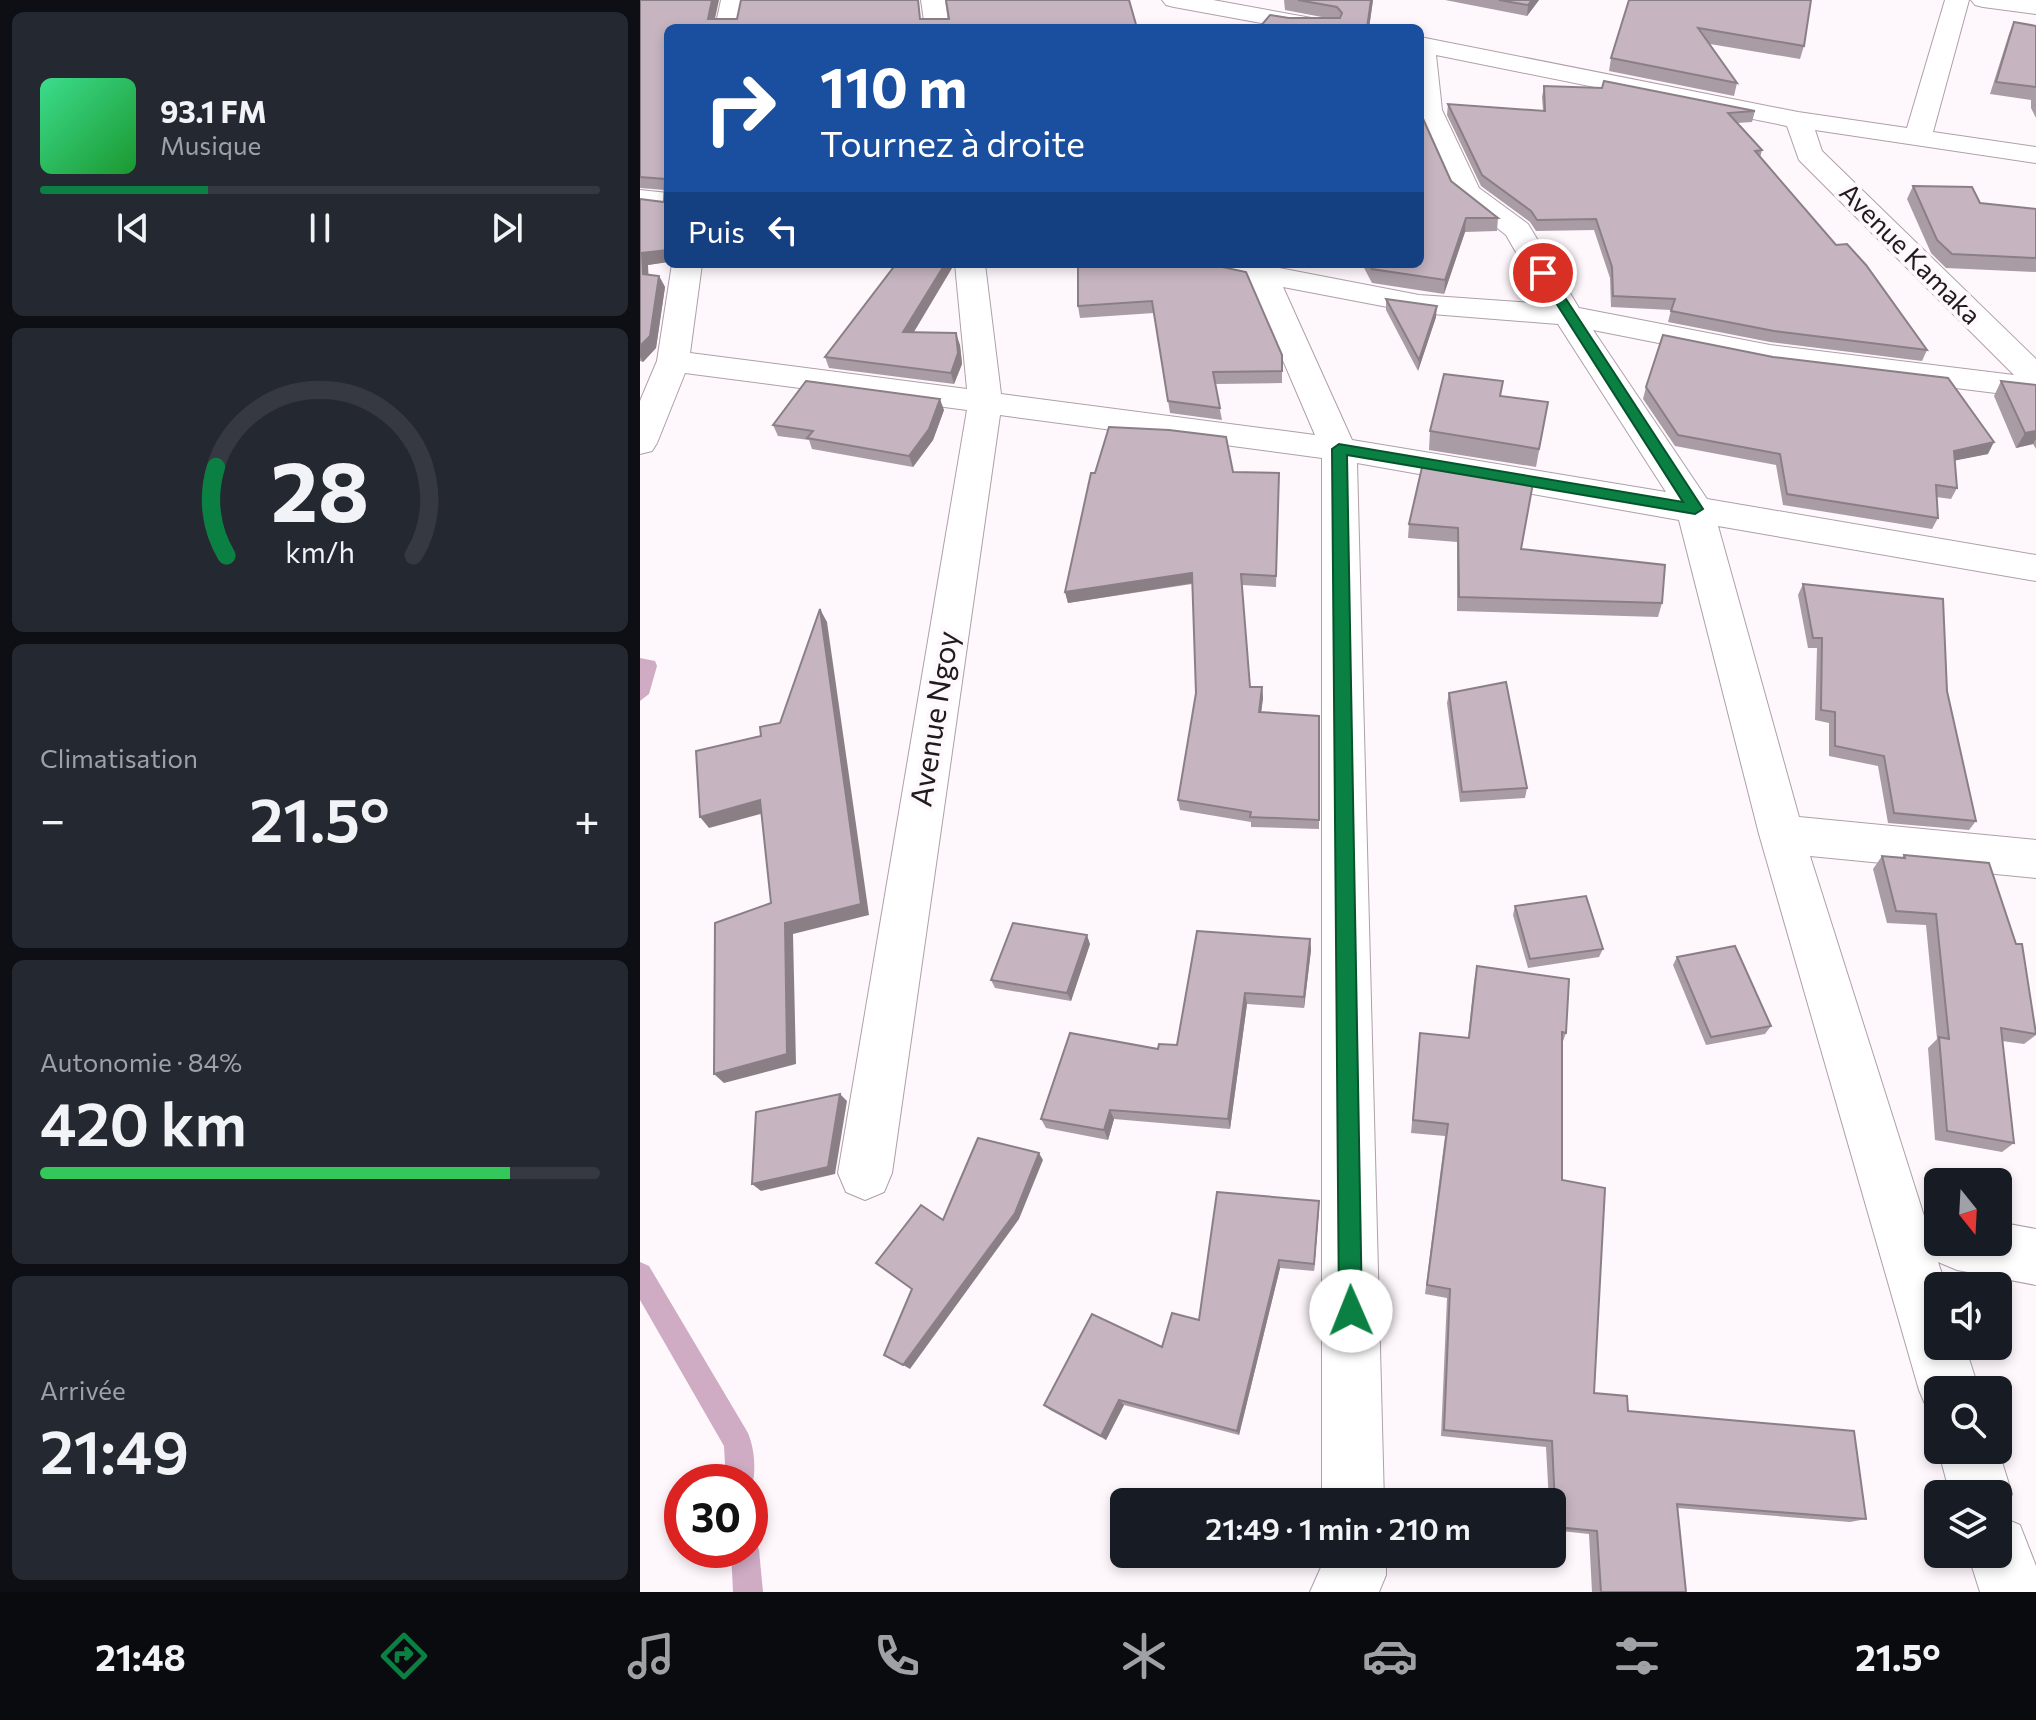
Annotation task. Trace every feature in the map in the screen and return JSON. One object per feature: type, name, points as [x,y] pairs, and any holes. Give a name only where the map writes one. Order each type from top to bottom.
[{"type":"street","points":[[728,24],[733,0]]},
{"type":"street","points":[[933,0],[936,24]]},
{"type":"street","points":[[1174,0],[1243,6],[1313,24]]},
{"type":"street","points":[[1918,137],[1957,0]]},
{"type":"street","points":[[1983,0],[2036,7]]},
{"type":"street","points":[[1424,44],[1798,120],[2036,155]]},
{"type":"street","points":[[1424,63],[1429,110],[1467,193],[1518,230],[1568,315],[1695,509],[1781,834],[1918,1235],[1946,1376]]},
{"type":"street","name":"Avenue Kamaka","points":[[1798,120],[1809,154],[2036,378]]},
{"type":"street","points":[[640,199],[664,202]]},
{"type":"street","points":[[640,443],[673,361],[686,268]]},
{"type":"street","name":"Avenue Ngoy","points":[[865,1173],[985,402],[970,268]]},
{"type":"street","points":[[1260,270],[1419,304],[1568,315],[1770,355],[2036,388]]},
{"type":"street","points":[[1260,270],[1339,449],[1353,1488]]},
{"type":"street","points":[[673,361],[1339,449],[2036,568]]},
{"type":"street","points":[[1781,834],[2036,859]]},
{"type":"street","points":[[2012,1252],[2036,1257]]},
{"type":"street","points":[[2005,1568],[2012,1592]]},
{"type":"building","points":[[640,0],[712,0],[708,19],[737,19],[741,0],[918,0],[920,19],[949,19],[946,0],[1129,0],[1136,24],[664,24],[664,179],[640,177]]},
{"type":"building","points":[[1298,0],[1371,0],[1368,24],[1262,24],[1270,15],[1340,18],[1342,13],[1337,7]]},
{"type":"building","points":[[1499,0],[1532,0],[1528,5]]},
{"type":"building","points":[[1629,0],[1811,0],[1804,46],[1698,28],[1737,83],[1611,58]]},
{"type":"building","points":[[2014,22],[2036,26],[2036,87],[1996,82]]},
{"type":"building","points":[[1604,81],[1755,111],[1728,113],[1762,150],[1755,151],[1836,245],[1847,244],[1866,265],[1927,350],[1774,331],[1671,311],[1675,299],[1613,296],[1612,267],[1596,219],[1537,220],[1531,211],[1482,175],[1448,104],[1545,111],[1544,86],[1602,88]]},
{"type":"building","points":[[1424,121],[1451,181],[1498,218],[1466,218],[1445,280],[1372,269],[1424,268]]},
{"type":"building","points":[[1913,186],[1972,187],[1980,203],[2036,209],[2036,258],[1952,254],[1937,240]]},
{"type":"building","points":[[640,199],[664,202],[664,250],[642,253],[643,274],[659,276],[650,336],[640,346]]},
{"type":"building","points":[[893,268],[943,268],[903,332],[956,333],[958,353],[951,373],[825,357]]},
{"type":"building","points":[[1078,268],[1227,268],[1246,272],[1282,355],[1282,371],[1213,372],[1220,408],[1168,401],[1152,301],[1078,306]]},
{"type":"building","points":[[1386,299],[1437,306],[1419,360]]},
{"type":"building","points":[[1663,335],[1773,357],[1948,378],[1994,442],[1954,451],[1957,488],[1936,485],[1938,518],[1787,494],[1780,454],[1678,435],[1646,387]]},
{"type":"building","points":[[1444,374],[1503,381],[1500,396],[1548,402],[1539,449],[1430,431]]},
{"type":"building","points":[[806,381],[940,399],[929,429],[909,456],[807,438],[813,431],[773,425]]},
{"type":"building","points":[[2001,381],[2036,385],[2036,431],[2025,433]]},
{"type":"building","points":[[1109,427],[1226,437],[1233,472],[1279,473],[1276,576],[1241,574],[1250,687],[1262,687],[1259,712],[1319,716],[1319,820],[1250,817],[1251,812],[1178,800],[1196,693],[1192,573],[1065,592],[1091,473],[1095,473]]},
{"type":"building","points":[[1423,463],[1533,483],[1521,549],[1665,565],[1662,603],[1459,597],[1458,528],[1409,524]]},
{"type":"building","points":[[1803,584],[1943,599],[1947,691],[1976,821],[1894,813],[1884,756],[1835,746],[1835,712],[1821,710],[1822,638],[1813,638]]},
{"type":"building","points":[[820,609],[861,904],[785,923],[787,1054],[714,1074],[715,923],[771,903],[760,800],[700,817],[696,751],[761,736],[760,727],[780,723]]},
{"type":"building","points":[[1506,682],[1527,788],[1462,792],[1449,693]]},
{"type":"building","points":[[1904,855],[1989,863],[2016,944],[2022,944],[2036,1034],[2001,1028],[2014,1143],[1947,1131],[1939,1037],[1949,1039],[1936,914],[1896,911],[1882,856],[1905,858]]},
{"type":"building","points":[[1586,896],[1603,949],[1530,959],[1515,906]]},
{"type":"building","points":[[1013,923],[1087,935],[1067,993],[991,980]]},
{"type":"building","points":[[1197,931],[1310,939],[1304,997],[1245,993],[1228,1119],[1110,1110],[1104,1130],[1041,1119],[1070,1033],[1158,1049],[1159,1044],[1177,1045]]},
{"type":"building","points":[[1735,946],[1771,1026],[1711,1037],[1677,957]]},
{"type":"building","points":[[1477,966],[1569,979],[1566,1033],[1562,1032],[1562,1180],[1605,1188],[1594,1393],[1627,1396],[1628,1411],[1854,1431],[1866,1519],[1677,1504],[1686,1592],[1601,1592],[1597,1531],[1566,1528],[1566,1488],[1554,1488],[1552,1441],[1444,1430],[1450,1289],[1427,1285],[1448,1124],[1413,1120],[1420,1033],[1469,1038]]},
{"type":"building","points":[[840,1094],[828,1167],[752,1184],[756,1112]]},
{"type":"building","points":[[978,1138],[1039,1153],[1015,1213],[903,1365],[884,1355],[912,1289],[876,1263],[921,1205],[943,1220]]},
{"type":"building","points":[[1217,1192],[1319,1201],[1314,1264],[1279,1260],[1237,1431],[1119,1400],[1101,1436],[1044,1405],[1092,1314],[1162,1347],[1172,1313],[1199,1320]]},
{"type":"waterway","points":[[640,665],[648,666],[640,694]]},
{"type":"waterway","points":[[640,1275],[738,1443],[739,1464]]},
{"type":"waterway","points":[[746,1568],[748,1592]]},
{"type":"route","points":[[1351,1311],[1339,449],[1695,509],[1543,273]]}]
